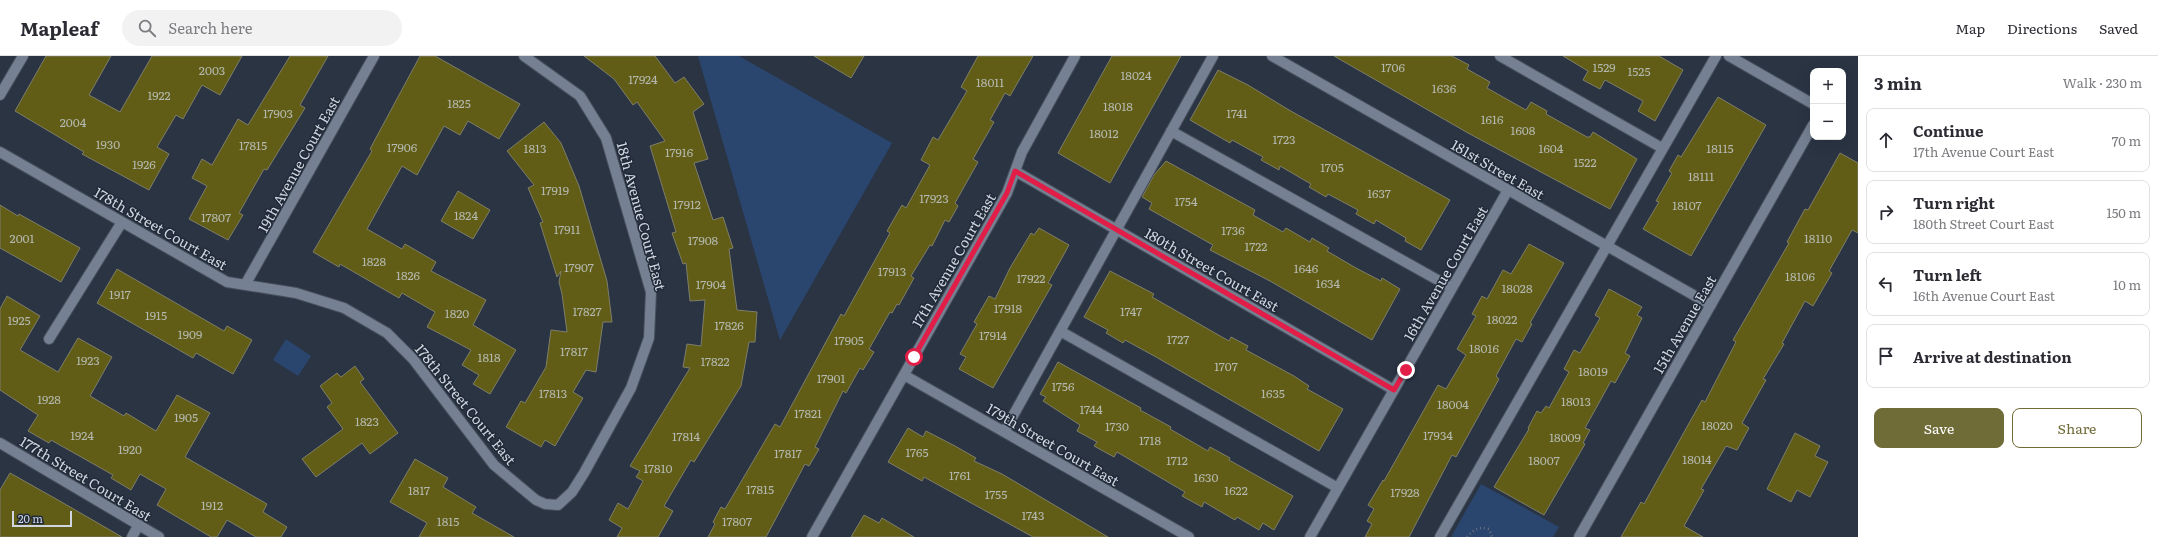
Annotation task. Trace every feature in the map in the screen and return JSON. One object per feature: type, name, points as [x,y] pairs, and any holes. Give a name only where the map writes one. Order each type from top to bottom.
[{"type":"street","points":[[0,95],[23,56]]},
{"type":"street","name":"19th Avenue Court East","points":[[245,285],[374,56]]},
{"type":"street","name":"18th Avenue Court East","points":[[524,56],[580,96],[606,138],[651,292],[649,338],[631,388],[572,492],[558,506],[545,504]]},
{"type":"street","name":"17th Avenue Court East","points":[[812,537],[1007,193],[1022,152],[1076,56]]},
{"type":"street","points":[[1004,432],[1213,56]]},
{"type":"street","name":"181st Street East","points":[[1272,56],[1711,305]]},
{"type":"street","points":[[1500,56],[1662,148]]},
{"type":"street","points":[[1440,537],[1716,56]]},
{"type":"street","points":[[1730,56],[1810,102]]},
{"type":"street","name":"15th Avenue East","points":[[1579,537],[1810,130]]},
{"type":"street","points":[[1171,131],[1452,288]]},
{"type":"street","name":"178th Street Court East","points":[[0,152],[227,282],[296,293],[344,308],[387,333],[413,359],[494,465],[520,489],[545,504]]},
{"type":"street","name":"180th Street Court East","points":[[1015,171],[1394,390]]},
{"type":"street","name":"16th Avenue Court East","points":[[1310,537],[1508,190]]},
{"type":"street","points":[[49,339],[122,222]]},
{"type":"street","points":[[1060,331],[1338,488]]},
{"type":"street","name":"179th Street Court East","points":[[904,375],[1189,537]]},
{"type":"street","name":"177th Street Court East","points":[[0,443],[138,526],[159,537]]},
{"type":"street","points":[[132,537],[138,526]]},
{"type":"path","points":[[1467,537],[1478,528],[1484,527],[1488,529],[1492,537]]},
{"type":"shaded area","points":[[698,56],[739,56],[892,143],[780,340]]},
{"type":"shaded area","points":[[286,339],[311,356],[298,376],[273,360]]},
{"type":"shaded area","points":[[1481,484],[1559,527],[1553,537],[1451,537]]},
{"type":"building","points":[[46,56],[111,56],[89,95],[120,112],[152,56],[242,56],[220,95],[202,85],[183,119],[176,115],[157,147],[169,154],[149,190],[82,154],[84,152],[15,111]]},
{"type":"building","points":[[290,56],[328,56],[300,105],[305,108],[267,170],[264,169],[239,213],[243,215],[228,240],[189,219],[207,186],[192,178],[202,159],[212,165],[238,119],[248,125]]},
{"type":"building","points":[[420,56],[435,56],[520,104],[499,139],[468,121],[460,135],[444,126],[417,175],[402,166],[367,229],[402,249],[405,244],[436,262],[431,271],[486,300],[473,325],[516,350],[490,394],[473,384],[479,375],[462,365],[471,350],[427,327],[435,312],[402,293],[399,298],[340,264],[339,267],[313,252],[372,151],[370,149]]},
{"type":"building","points":[[584,56],[655,56],[675,83],[684,77],[704,104],[693,112],[708,159],[694,163],[713,220],[723,217],[733,248],[729,249],[737,310],[757,312],[755,342],[749,342],[741,386],[694,462],[691,460],[664,506],[673,511],[658,537],[617,537],[622,528],[609,520],[618,503],[628,509],[643,481],[636,477],[640,471],[630,466],[690,368],[683,367],[687,344],[701,346],[705,300],[690,301],[686,263],[683,264],[672,233],[676,232],[650,146],[665,141],[637,102],[633,105],[614,79]]},
{"type":"building","points":[[814,56],[864,56],[851,78]]},
{"type":"building","points":[[978,56],[1033,56],[1010,96],[1005,93],[990,120],[994,122],[973,159],[978,162],[955,203],[958,206],[949,222],[945,220],[932,246],[930,245],[911,276],[914,278],[899,305],[897,304],[892,313],[890,312],[869,349],[874,352],[863,370],[860,368],[846,393],[843,391],[815,447],[819,449],[809,466],[805,464],[766,537],[708,537],[715,524],[713,522],[721,507],[725,509],[775,424],[780,427],[841,314],[844,316],[890,233],[887,231],[902,205],[906,208],[930,165],[921,160],[933,137],[938,140],[967,91],[961,87]]},
{"type":"building","points":[[1112,56],[1181,56],[1110,183],[1058,153]]},
{"type":"building","points":[[1334,56],[1452,56],[1469,65],[1467,69],[1490,82],[1487,88],[1526,110],[1531,102],[1547,111],[1546,114],[1587,137],[1590,137],[1593,132],[1637,159],[1610,209],[1468,133]]},
{"type":"building","points":[[1563,56],[1659,56],[1683,70],[1655,121],[1638,111],[1643,101],[1605,80],[1600,89],[1583,80],[1588,71]]},
{"type":"building","points":[[1218,70],[1248,85],[1289,110],[1450,200],[1421,250],[1405,241],[1406,238],[1376,220],[1374,224],[1356,214],[1358,210],[1328,194],[1326,197],[1309,187],[1311,184],[1280,166],[1279,170],[1261,160],[1263,157],[1232,140],[1230,143],[1190,120]]},
{"type":"building","points":[[1718,97],[1766,125],[1691,256],[1643,229],[1659,202],[1656,201],[1672,173],[1669,171],[1678,155],[1681,157]]},
{"type":"building","points":[[544,122],[561,143],[579,186],[607,281],[612,322],[603,322],[596,372],[586,370],[573,392],[583,398],[555,446],[545,440],[541,447],[506,427],[521,401],[525,403],[546,367],[551,330],[567,332],[559,282],[561,271],[557,277],[540,223],[543,222],[528,188],[534,185],[507,151]]},
{"type":"building","points":[[1840,153],[1858,163],[1858,233],[1852,230],[1829,271],[1832,273],[1813,306],[1805,301],[1782,343],[1784,344],[1763,379],[1766,380],[1742,423],[1749,428],[1737,450],[1726,446],[1701,489],[1704,490],[1684,526],[1703,537],[1621,537],[1641,502],[1644,504],[1702,400],[1705,402],[1736,342],[1733,340],[1789,243],[1787,242],[1805,209],[1808,210]]},
{"type":"building","points":[[1166,161],[1255,210],[1253,215],[1283,232],[1286,228],[1310,242],[1312,238],[1329,248],[1327,251],[1356,268],[1381,281],[1382,278],[1400,289],[1372,340],[1270,281],[1210,250],[1213,245],[1149,209],[1152,203],[1142,197],[1154,175]]},
{"type":"building","points":[[458,191],[490,210],[473,239],[441,221]]},
{"type":"building","points":[[0,205],[80,248],[61,282],[0,248]]},
{"type":"building","points":[[1039,228],[1069,245],[1048,283],[1052,285],[993,388],[959,369],[966,357],[960,354],[977,324],[974,322],[989,296],[995,299],[1010,268],[1031,233],[1034,235]]},
{"type":"building","points":[[1529,244],[1564,263],[1530,323],[1532,324],[1522,342],[1516,339],[1496,376],[1499,379],[1456,457],[1452,455],[1409,537],[1365,537],[1372,524],[1367,521],[1374,509],[1368,505],[1383,480],[1384,481],[1438,385],[1446,389],[1466,355],[1457,349],[1476,316],[1472,314],[1482,296],[1487,299],[1503,270],[1511,274]]},
{"type":"building","points":[[117,269],[224,331],[227,326],[252,340],[233,374],[196,353],[193,358],[97,303]]},
{"type":"building","points":[[1110,271],[1154,294],[1152,297],[1229,341],[1231,337],[1248,346],[1246,350],[1294,376],[1309,386],[1307,389],[1343,409],[1319,451],[1156,357],[1125,340],[1123,343],[1106,333],[1108,330],[1084,317]]},
{"type":"building","points":[[1609,289],[1642,307],[1637,315],[1642,318],[1625,353],[1630,356],[1615,383],[1611,381],[1585,428],[1590,430],[1583,443],[1585,444],[1544,515],[1494,487],[1529,429],[1528,428],[1537,411],[1541,413],[1546,406],[1549,408],[1569,372],[1564,369],[1574,350],[1580,353],[1600,318],[1595,315]]},
{"type":"building","points":[[7,296],[40,316],[20,350],[58,372],[78,338],[112,357],[90,396],[124,416],[126,413],[156,431],[177,395],[210,413],[185,457],[267,504],[263,512],[287,527],[281,537],[256,537],[227,520],[217,537],[211,537],[157,505],[166,489],[140,474],[131,490],[111,478],[113,475],[51,440],[49,443],[28,431],[38,415],[0,390],[0,309]]},
{"type":"building","points":[[1058,362],[1141,408],[1140,410],[1171,427],[1170,429],[1208,451],[1210,447],[1230,458],[1229,460],[1293,496],[1274,530],[1263,523],[1259,530],[1237,517],[1235,520],[1204,502],[1202,507],[1182,496],[1185,492],[1117,452],[1114,457],[1094,446],[1097,442],[1077,431],[1080,425],[1043,401],[1046,397],[1040,394]]},
{"type":"building","points":[[355,366],[364,379],[360,382],[398,433],[370,454],[362,443],[316,477],[302,459],[343,429],[327,407],[332,403],[320,386],[337,373],[341,377]]},
{"type":"building","points":[[908,428],[923,437],[926,431],[955,446],[976,458],[974,461],[1002,474],[1108,537],[1033,537],[924,477],[922,481],[888,462]]},
{"type":"building","points":[[1795,433],[1820,446],[1815,456],[1828,462],[1810,497],[1797,490],[1791,502],[1767,489]]},
{"type":"building","points":[[415,459],[448,478],[443,487],[476,507],[472,513],[514,537],[419,537],[427,523],[390,502]]},
{"type":"building","points":[[10,473],[122,537],[0,537],[0,490]]},
{"type":"building","points":[[864,515],[879,523],[882,518],[914,537],[851,537]]},
{"type":"route","points":[[914,357],[1007,193],[1015,171],[1394,390],[1406,370]]}]
